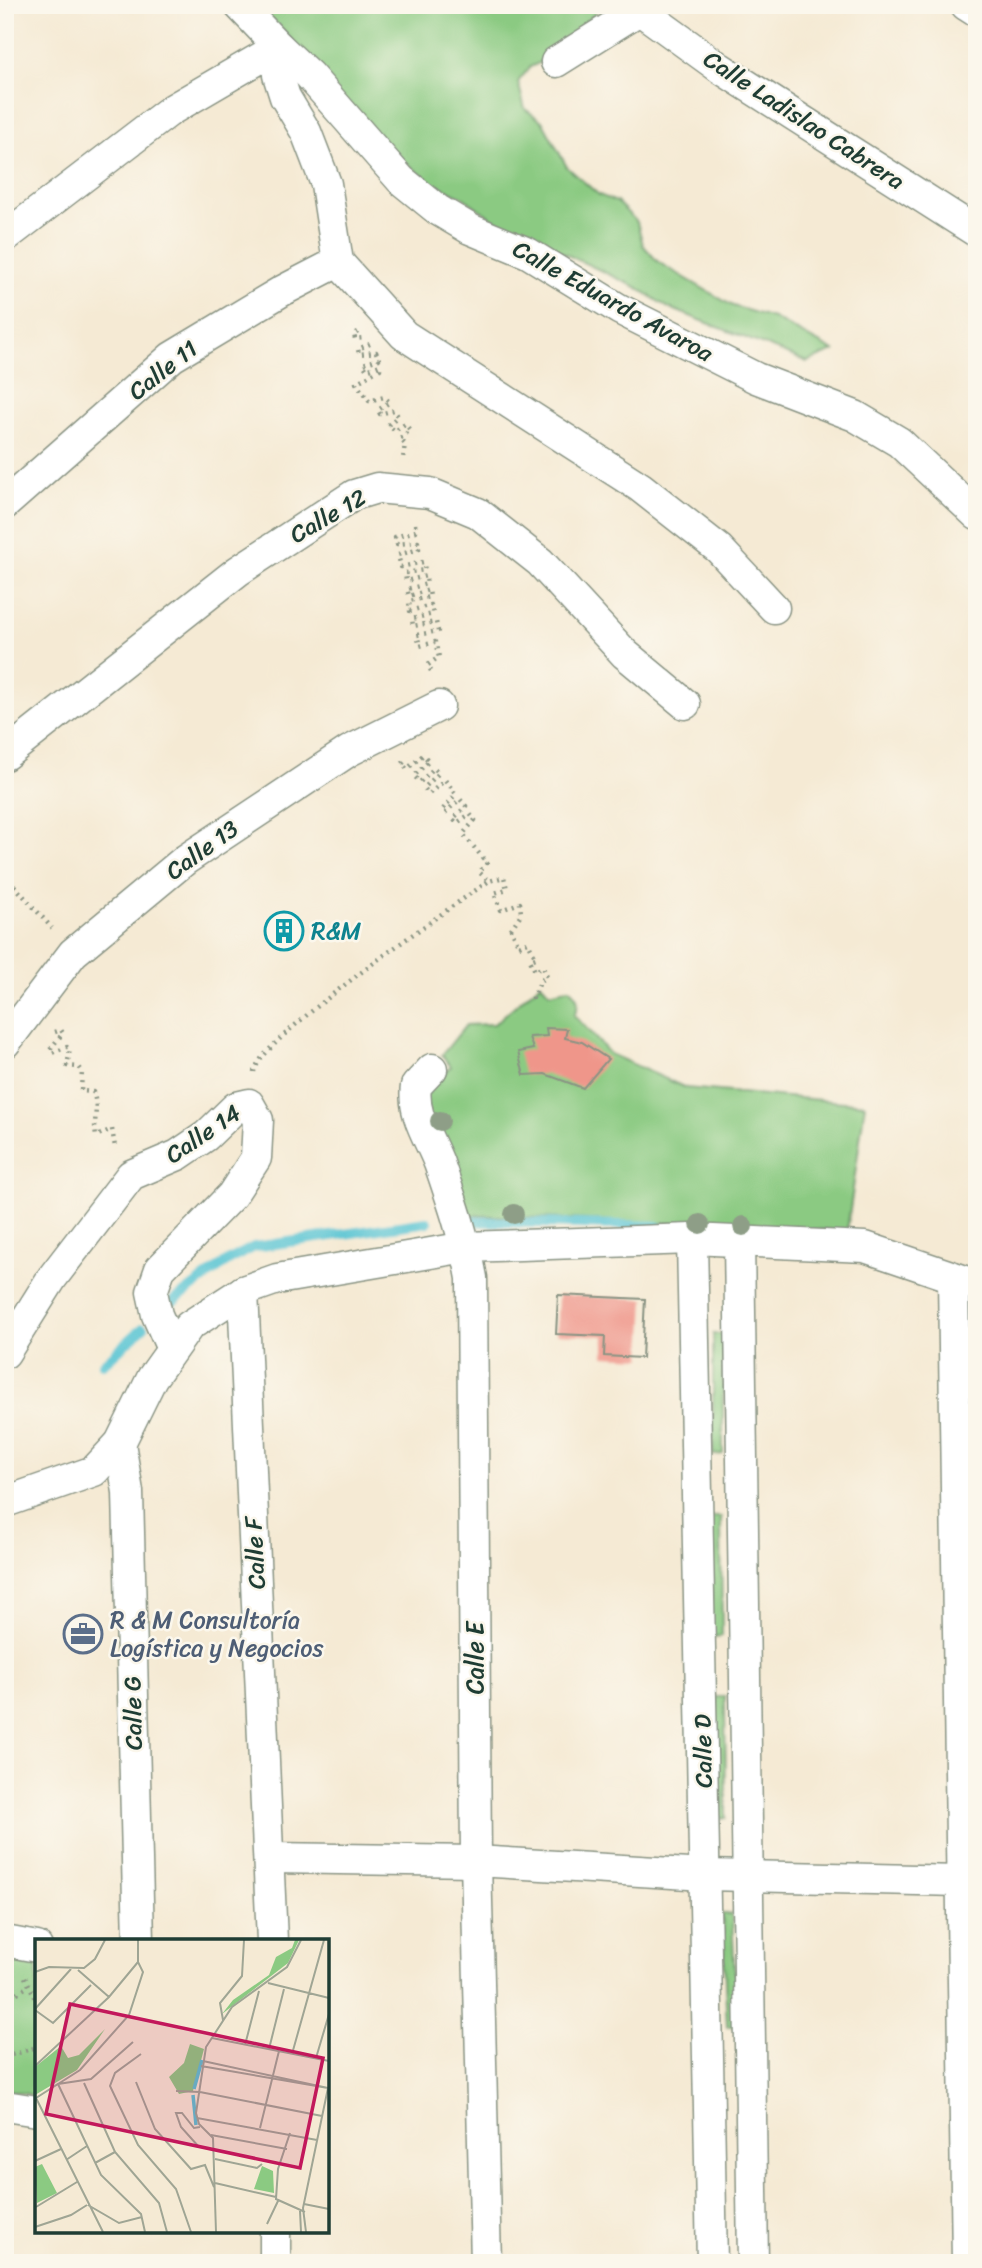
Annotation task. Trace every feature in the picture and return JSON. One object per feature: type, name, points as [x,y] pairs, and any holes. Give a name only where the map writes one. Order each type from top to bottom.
[{"type":"street","name":"Calle Eduardo Avaroa","points":[[239,5],[309,75],[401,180],[438,210],[470,229],[528,253],[619,309],[756,378],[855,416],[899,442],[977,515]]},
{"type":"street","points":[[966,5],[977,12]]},
{"type":"street","points":[[556,62],[636,8]]},
{"type":"street","name":"Calle Ladislao Cabrera","points":[[636,8],[720,68],[977,232]]},
{"type":"street","points":[[5,237],[171,110],[279,47]]},
{"type":"street","points":[[279,47],[278,75],[285,97],[306,132],[326,184],[338,262],[404,335],[640,486],[719,548],[774,608]]},
{"type":"street","name":"Calle 11","points":[[5,505],[172,357],[282,291],[338,262]]},
{"type":"street","name":"Calle 12","points":[[5,755],[238,572],[354,495],[377,488],[398,487],[429,492],[478,513],[540,562],[625,654],[685,704]]},
{"type":"street","name":"Calle 13","points":[[5,1043],[73,953],[185,860],[349,751],[439,706]]},
{"type":"street","name":"Calle E","points":[[432,1069],[416,1086],[417,1115],[435,1153],[466,1247],[472,1278],[476,1861],[486,2263]]},
{"type":"street","name":"Calle 14","points":[[5,1353],[52,1278],[131,1175],[178,1155],[206,1136],[236,1107],[248,1104],[258,1120],[256,1158],[232,1195],[160,1269],[152,1292],[157,1315],[172,1349]]},
{"type":"street","points":[[5,1502],[94,1471],[120,1443],[152,1377],[189,1326],[243,1291],[277,1279],[466,1247],[692,1239],[865,1247],[965,1281],[968,1788],[960,1881],[969,1993],[972,2209],[967,2263]]},
{"type":"street","name":"Calle D","points":[[692,1239],[712,2263]]},
{"type":"street","name":"Calle D","points":[[739,1240],[753,2263]]},
{"type":"street","name":"Calle F","points":[[243,1291],[272,1939]]},
{"type":"street","name":"Calle G","points":[[120,1443],[128,1492],[139,1939]]},
{"type":"street","points":[[270,1858],[476,1861],[705,1875],[960,1881]]},
{"type":"street","points":[[5,1941],[35,1947]]},
{"type":"street","points":[[5,2106],[35,2111]]},
{"type":"street","points":[[275,2233],[275,2263]]},
{"type":"path","points":[[368,328],[354,334],[355,339],[371,337],[373,343],[358,349],[359,354],[376,352],[379,359],[363,365],[367,370],[380,365],[380,369],[356,383],[369,401],[384,397],[390,402],[378,410],[380,414],[394,410],[398,416],[388,425],[395,431],[405,424],[410,430],[400,439],[405,444]]},
{"type":"path","points":[[398,487],[399,524],[414,521],[416,531],[395,537],[397,544],[418,542],[419,549],[398,555],[401,567],[423,562],[425,570],[405,573],[406,581],[426,576],[427,584],[407,589],[409,596],[429,590],[430,597],[409,601],[410,611],[431,605],[433,614],[412,619],[413,626],[436,622],[438,631],[417,635],[420,646],[435,642],[439,657],[428,665]]},
{"type":"path","points":[[409,757],[402,764],[407,769],[424,755],[429,761],[414,776],[420,782],[435,768],[439,773],[424,788],[429,794],[444,780],[456,794],[443,810],[445,813],[460,799],[466,806],[453,819],[457,823],[470,814],[475,820],[463,834],[487,863],[479,872],[489,881]]},
{"type":"path","points":[[5,875],[73,953]]},
{"type":"path","points":[[248,1104],[255,1067],[276,1041],[335,993],[489,881],[504,877],[507,889],[494,893],[501,910],[520,903],[521,914],[511,929],[519,946],[528,942],[536,958],[530,960],[535,971],[543,967],[547,977],[541,980],[531,1002]]},
{"type":"path","points":[[50,1033],[61,1030],[63,1033],[51,1048],[52,1053],[67,1047],[70,1050],[68,1066],[79,1067],[82,1071],[81,1091],[93,1092],[99,1105],[93,1122],[96,1136],[112,1129],[115,1147],[104,1163],[118,1193]]},
{"type":"path","points":[[24,1975],[35,1997]]},
{"type":"path","points":[[5,2000],[29,1986]]},
{"type":"path","points":[[5,2057],[35,2047]]},
{"type":"green space","points":[[244,5],[604,5],[548,59],[530,67],[518,82],[525,109],[542,121],[567,167],[599,195],[617,202],[637,222],[643,245],[658,262],[733,306],[773,318],[834,351],[807,362],[667,307],[636,287],[499,223],[461,196],[434,184],[357,126]]},
{"type":"green space","points":[[541,983],[550,993],[569,988],[572,991],[578,1000],[574,1015],[610,1054],[686,1088],[865,1104],[847,1231],[471,1215],[416,1101],[451,1067],[442,1055],[466,1025],[494,1024]]},
{"type":"green space","points":[[713,1334],[723,1334],[723,1454],[713,1455]]},
{"type":"green space","points":[[711,1517],[721,1517],[722,1636],[711,1637]]},
{"type":"green space","points":[[715,1697],[725,1697],[726,1818],[715,1818]]},
{"type":"green space","points":[[722,1914],[732,1914],[737,2026],[727,2027]]},
{"type":"green space","points":[[25,1960],[35,1963],[35,2096],[5,2090],[5,1966]]},
{"type":"building","name":"R&M","points":[[290,918],[297,926],[279,944],[272,936]]},
{"type":"building","points":[[546,1028],[567,1029],[565,1038],[582,1042],[608,1059],[583,1088],[545,1074],[524,1075],[518,1052],[533,1049],[529,1037],[547,1036]]},
{"type":"building","points":[[558,1295],[645,1299],[642,1358],[604,1356],[605,1336],[556,1334]]},
{"type":"waterway","points":[[462,1221],[657,1226]]},
{"type":"waterway","points":[[171,1303],[228,1261],[254,1247],[427,1222]]},
{"type":"waterway","points":[[103,1364],[143,1328]]},
{"type":"place","name":"R&M","points":[[284,931]]},
{"type":"place","name":"R & M Consultoría Logística y Negocios","points":[[83,1634]]}]
